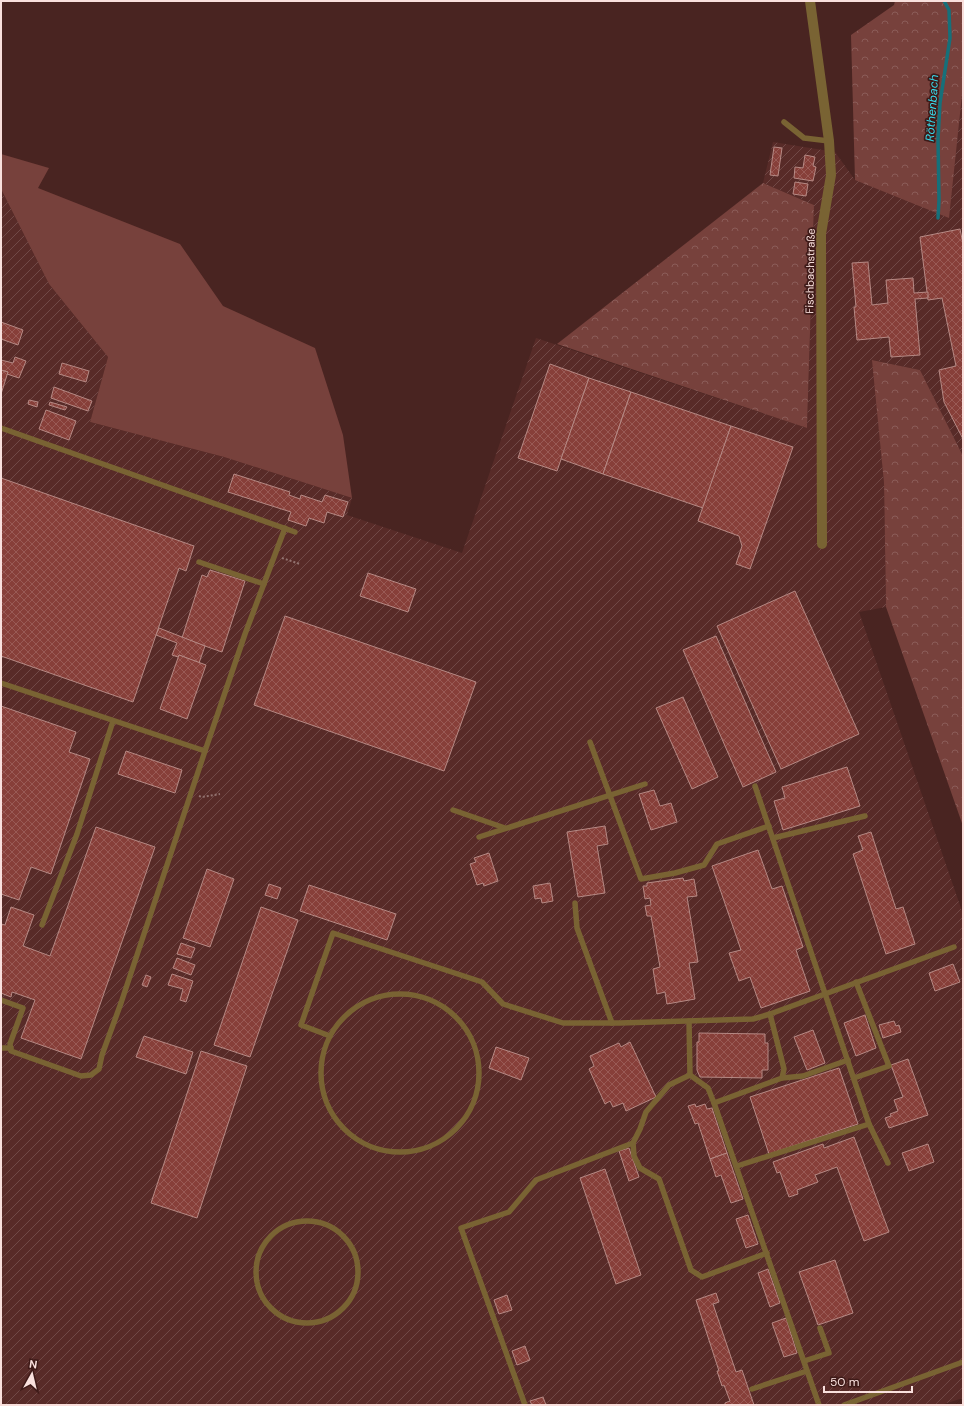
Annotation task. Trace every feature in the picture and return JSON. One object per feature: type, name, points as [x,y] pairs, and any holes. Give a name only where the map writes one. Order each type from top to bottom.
[{"type":"street","name":"Fischbachstraße","points":[[810,1],[829,141],[831,175],[821,234],[822,544]]},
{"type":"lane","points":[[784,122],[804,138],[829,141]]},
{"type":"lane","points":[[1,428],[295,532]]},
{"type":"lane","points":[[1,1000],[23,1008],[10,1044],[11,1051],[82,1076],[91,1076],[99,1069],[102,1055],[121,1003],[204,751],[285,528]]},
{"type":"lane","points":[[199,562],[264,584]]},
{"type":"lane","points":[[1,683],[204,751]]},
{"type":"lane","points":[[42,925],[78,834],[113,721]]},
{"type":"lane","points":[[590,742],[641,879],[675,873],[704,865],[717,844],[769,826]]},
{"type":"lane","points":[[479,837],[645,784]]},
{"type":"lane","points":[[755,786],[870,1124],[888,1163]]},
{"type":"lane","points":[[453,810],[505,828]]},
{"type":"lane","points":[[773,838],[865,816]]},
{"type":"lane","points":[[575,903],[577,928],[612,1023]]},
{"type":"lane","points":[[330,1036],[301,1025],[333,933],[482,982],[503,1004],[563,1023],[753,1019],[954,947]]},
{"type":"lane","points":[[854,1078],[889,1066],[856,982]]},
{"type":"lane","points":[[391,994],[409,994],[432,1000],[442,1006],[460,1022],[473,1042],[477,1053],[479,1064],[478,1088],[470,1110],[460,1125],[447,1137],[437,1143],[414,1151],[391,1152],[379,1150],[358,1140],[348,1133],[332,1115],[323,1093],[321,1082],[322,1058],[330,1036],[344,1017],[358,1006],[374,998],[391,994]]},
{"type":"lane","points":[[770,1014],[784,1069],[782,1078]]},
{"type":"lane","points":[[689,1021],[690,1075]]},
{"type":"lane","points":[[1,1048],[11,1048]]},
{"type":"lane","points":[[714,1103],[782,1078],[803,1076],[848,1060]]},
{"type":"lane","points":[[690,1075],[708,1088],[714,1103],[819,1405]]},
{"type":"lane","points":[[690,1075],[669,1085],[646,1112],[633,1144],[634,1156],[640,1168],[659,1180],[691,1270],[702,1277],[767,1253]]},
{"type":"lane","points":[[737,1166],[870,1124]]},
{"type":"lane","points":[[525,1405],[461,1228],[509,1212],[536,1180],[633,1144]]},
{"type":"lane","points":[[305,1221],[324,1224],[340,1234],[352,1248],[357,1266],[356,1285],[348,1302],[335,1315],[317,1322],[308,1323],[290,1320],[273,1311],[262,1296],[256,1278],[257,1260],[265,1243],[271,1236],[283,1228],[296,1222],[305,1221]]},
{"type":"lane","points":[[804,1361],[829,1353],[820,1328]]},
{"type":"lane","points":[[844,1405],[963,1362]]},
{"type":"lane","points":[[752,1389],[807,1370]]},
{"type":"path","points":[[275,555],[300,564]]},
{"type":"path","points":[[191,793],[202,797],[220,794]]},
{"type":"shaded area","points":[[963,85],[963,456],[920,370],[873,360],[884,483],[886,607],[859,612],[963,914],[963,1398],[941,1405],[1,1405],[1,189],[49,284],[108,357],[90,422],[224,457],[352,498],[347,515],[462,553],[536,338],[807,428],[814,205],[763,183],[773,142],[835,152],[855,180]]},
{"type":"green space","points":[[895,1],[963,1],[963,85],[949,218],[855,180],[851,35],[894,5]]},
{"type":"green space","points":[[1,154],[49,168],[38,188],[180,244],[223,306],[315,348],[343,435],[352,498],[224,457],[90,422],[108,357],[49,284],[1,189]]},
{"type":"green space","points":[[763,183],[814,205],[807,428],[557,344]]},
{"type":"green space","points":[[872,360],[920,370],[963,456],[963,826],[886,607],[884,483]]},
{"type":"building","points":[[774,147],[782,148],[778,176],[770,175]]},
{"type":"building","points":[[805,155],[815,157],[813,166],[816,167],[813,181],[794,178],[795,167],[803,168]]},
{"type":"building","points":[[795,182],[808,184],[806,196],[793,194]]},
{"type":"building","points":[[960,229],[963,244],[963,439],[944,402],[939,370],[956,366],[942,298],[928,300],[920,237]]},
{"type":"building","points":[[868,262],[872,305],[888,303],[886,280],[913,278],[914,293],[928,292],[928,298],[915,299],[920,355],[891,357],[889,337],[857,340],[852,263]]},
{"type":"building","points":[[1,322],[23,330],[18,345],[1,339]]},
{"type":"building","points":[[15,357],[26,361],[19,378],[7,374],[8,372],[1,370],[1,360],[13,363]]},
{"type":"building","points":[[62,363],[89,371],[86,382],[59,374]]},
{"type":"building","points":[[550,364],[589,378],[557,471],[518,458]]},
{"type":"building","points":[[1,370],[8,372],[1,394]]},
{"type":"building","points":[[589,378],[631,392],[603,474],[561,459]]},
{"type":"building","points":[[54,387],[92,401],[88,411],[51,398]]},
{"type":"building","points":[[631,392],[731,426],[703,508],[603,474]]},
{"type":"building","points":[[29,400],[38,402],[37,407],[28,404]]},
{"type":"building","points":[[50,402],[67,407],[65,410],[49,405]]},
{"type":"building","points":[[46,410],[76,421],[69,440],[39,429]]},
{"type":"building","points":[[731,426],[793,447],[750,569],[736,564],[742,546],[739,536],[698,521]]},
{"type":"building","points":[[234,474],[290,492],[289,495],[300,499],[301,495],[322,502],[325,495],[348,502],[343,517],[327,512],[324,523],[309,518],[306,526],[288,520],[291,512],[228,492]]},
{"type":"building","points":[[1,478],[194,546],[186,571],[179,568],[133,702],[1,656]]},
{"type":"building","points":[[210,570],[245,581],[222,652],[182,638],[202,575],[207,577]]},
{"type":"building","points":[[368,573],[416,589],[408,612],[360,596]]},
{"type":"building","points":[[795,591],[859,734],[781,769],[717,626]]},
{"type":"building","points":[[285,616],[476,682],[444,771],[254,705]]},
{"type":"building","points":[[159,628],[205,646],[199,663],[179,655],[178,657],[172,655],[177,643],[156,635]]},
{"type":"building","points":[[716,636],[776,772],[743,787],[683,650]]},
{"type":"building","points":[[179,655],[206,665],[187,719],[160,709]]},
{"type":"building","points":[[683,697],[718,777],[692,789],[656,708]]},
{"type":"building","points":[[1,706],[76,732],[69,752],[90,759],[51,874],[31,867],[19,900],[1,894]]},
{"type":"building","points":[[126,751],[182,770],[175,793],[118,774]]},
{"type":"building","points":[[847,767],[860,806],[783,830],[774,801],[785,798],[782,787]]},
{"type":"building","points":[[654,790],[660,806],[671,803],[677,822],[651,830],[639,794]]},
{"type":"building","points":[[605,826],[608,844],[597,846],[605,893],[578,897],[567,832]]},
{"type":"building","points":[[96,827],[155,847],[81,1059],[21,1038],[35,1000],[12,992],[11,997],[1,993],[1,924],[5,925],[11,907],[34,915],[23,946],[50,956]]},
{"type":"building","points":[[871,832],[896,909],[903,907],[915,944],[886,954],[853,854],[863,850],[858,836]]},
{"type":"building","points":[[758,850],[772,889],[782,886],[803,947],[796,950],[810,991],[761,1008],[750,977],[739,981],[729,953],[741,950],[712,866]]},
{"type":"building","points":[[489,853],[498,881],[484,886],[483,883],[477,885],[470,864],[476,862],[474,858]]},
{"type":"building","points":[[207,869],[234,879],[210,947],[183,938]]},
{"type":"building","points":[[683,878],[684,881],[694,879],[697,896],[687,897],[698,962],[689,963],[695,999],[667,1004],[665,992],[657,994],[653,969],[660,967],[651,916],[647,916],[645,906],[651,905],[650,898],[645,899],[643,886],[647,886],[647,883]]},
{"type":"building","points":[[550,883],[553,901],[542,903],[541,898],[535,899],[533,886]]},
{"type":"building","points":[[269,884],[281,888],[277,899],[265,895]]},
{"type":"building","points":[[309,885],[396,914],[387,940],[300,911]]},
{"type":"building","points":[[261,907],[298,920],[250,1057],[214,1045]]},
{"type":"building","points":[[181,943],[195,948],[191,958],[177,954]]},
{"type":"building","points":[[177,958],[195,965],[191,975],[173,968]]},
{"type":"building","points":[[953,964],[960,982],[935,991],[929,973]]},
{"type":"building","points":[[172,974],[193,981],[186,1002],[180,1000],[183,989],[168,985]]},
{"type":"building","points":[[146,975],[151,977],[147,987],[142,985]]},
{"type":"building","points":[[865,1015],[876,1048],[856,1056],[844,1023]]},
{"type":"building","points":[[894,1021],[896,1026],[899,1025],[901,1032],[883,1038],[879,1025]]},
{"type":"building","points":[[813,1030],[825,1063],[807,1070],[794,1037]]},
{"type":"building","points":[[699,1033],[765,1034],[765,1043],[768,1043],[768,1070],[762,1070],[762,1078],[700,1077],[697,1070],[697,1042],[699,1042]]},
{"type":"building","points":[[144,1036],[193,1052],[186,1074],[136,1057]]},
{"type":"building","points":[[630,1042],[656,1097],[626,1111],[623,1103],[613,1107],[610,1101],[605,1104],[589,1069],[594,1066],[590,1056],[619,1043],[621,1047]]},
{"type":"building","points":[[496,1047],[529,1058],[521,1080],[489,1068]]},
{"type":"building","points":[[201,1051],[247,1066],[197,1218],[151,1203]]},
{"type":"building","points":[[908,1059],[928,1115],[889,1128],[885,1118],[898,1111],[894,1100],[903,1097],[891,1065]]},
{"type":"building","points":[[839,1068],[858,1124],[769,1154],[750,1097]]},
{"type":"building","points":[[695,1104],[696,1107],[705,1104],[707,1109],[712,1108],[727,1153],[710,1159],[698,1123],[695,1124],[688,1106]]},
{"type":"building","points":[[854,1137],[889,1232],[864,1241],[837,1167],[815,1175],[818,1182],[797,1190],[798,1194],[789,1197],[780,1172],[777,1173],[773,1162],[823,1144],[824,1148]]},
{"type":"building","points":[[928,1144],[934,1162],[909,1171],[902,1153]]},
{"type":"building","points":[[629,1148],[639,1177],[629,1181],[619,1151]]},
{"type":"building","points":[[727,1153],[743,1199],[731,1203],[721,1175],[716,1177],[710,1159]]},
{"type":"building","points":[[605,1169],[641,1275],[616,1284],[580,1178]]},
{"type":"building","points":[[748,1215],[758,1244],[746,1248],[736,1219]]},
{"type":"building","points":[[835,1260],[853,1313],[818,1325],[799,1272]]},
{"type":"building","points":[[768,1269],[780,1303],[770,1307],[758,1273]]},
{"type":"building","points":[[716,1293],[719,1302],[713,1304],[736,1372],[742,1370],[754,1405],[725,1405],[725,1403],[730,1401],[724,1385],[722,1386],[717,1371],[719,1371],[696,1300]]},
{"type":"building","points":[[507,1295],[512,1310],[499,1314],[494,1300]]},
{"type":"building","points":[[786,1318],[797,1353],[784,1357],[772,1323]]},
{"type":"building","points":[[525,1346],[530,1360],[517,1365],[512,1351]]},
{"type":"building","points":[[543,1397],[546,1405],[532,1405],[530,1401]]},
{"type":"waterway","name":"Röthenbach","points":[[938,218],[938,139],[940,103],[950,38],[949,10],[944,1]]}]
